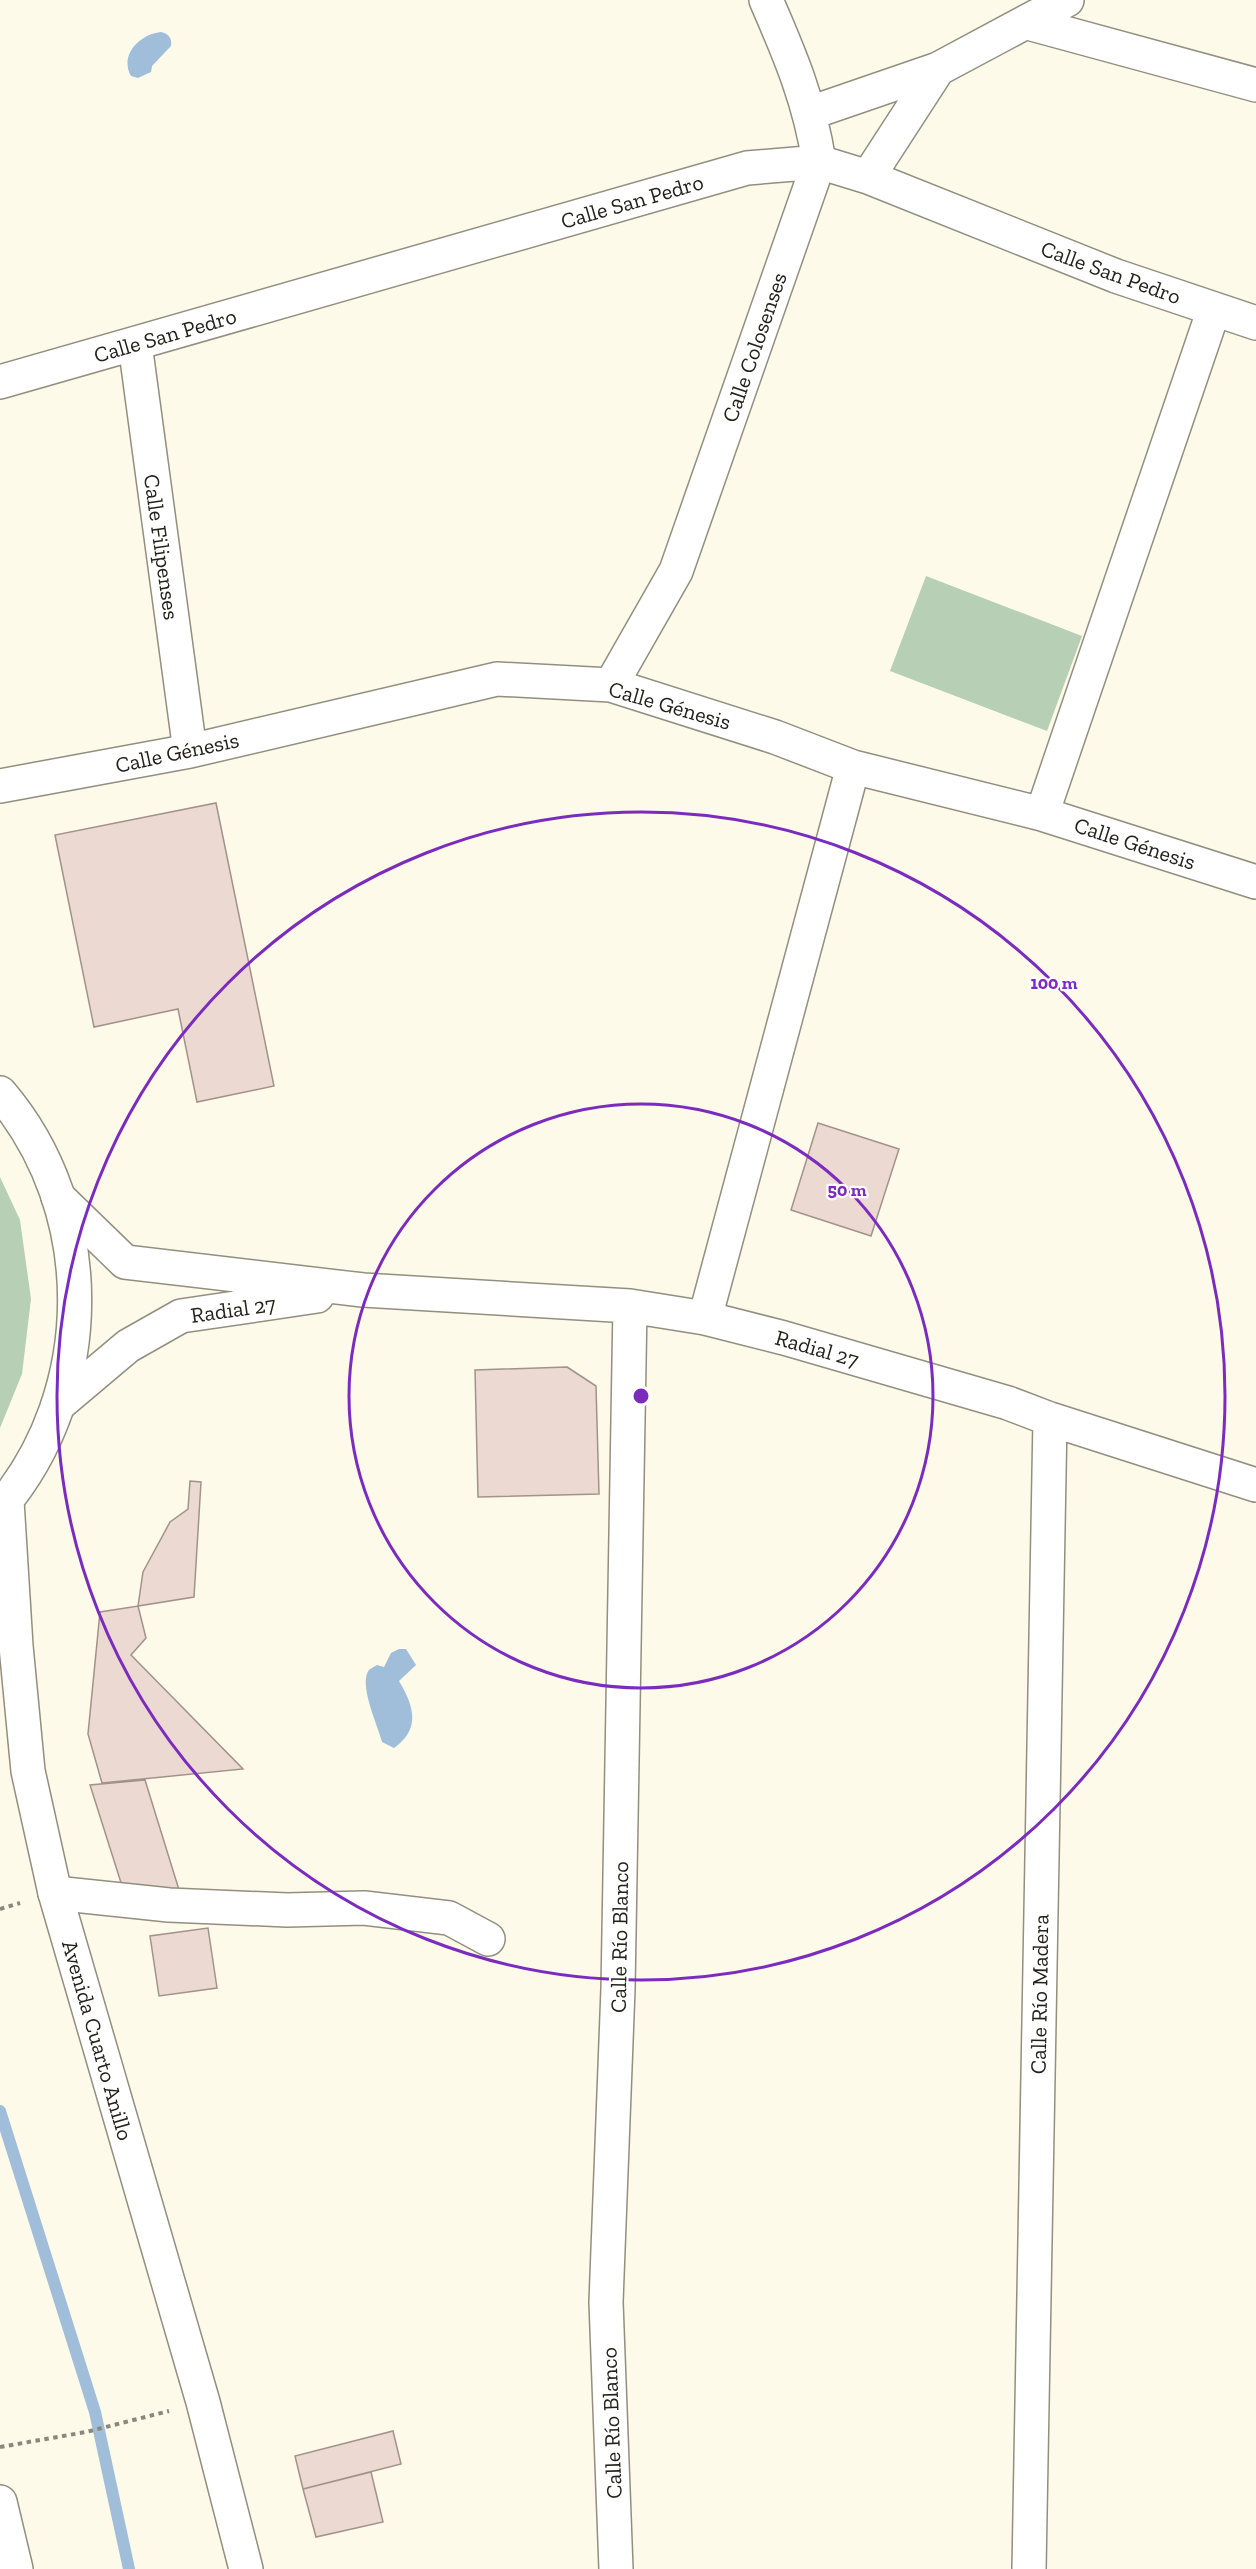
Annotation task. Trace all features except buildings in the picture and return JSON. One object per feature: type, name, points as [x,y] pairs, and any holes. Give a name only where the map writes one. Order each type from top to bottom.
[{"type":"main road","name":"Calle Colosenses","points":[[611,685],[676,571],[819,162],[810,113],[798,74],[766,0]]},
{"type":"main road","points":[[810,113],[938,69],[1028,23],[1067,0]]},
{"type":"main road","points":[[1028,23],[1256,85]]},
{"type":"main road","points":[[868,177],[938,69]]},
{"type":"main road","name":"Calle San Pedro","points":[[0,382],[747,168],[819,162],[868,177],[1116,276],[1256,323]]},
{"type":"main road","points":[[1042,814],[1214,309]]},
{"type":"main road","name":"Calle Filipenses","points":[[135,344],[190,750]]},
{"type":"main road","name":"Calle Génesis","points":[[0,786],[190,750],[497,679],[611,685],[775,737],[852,767],[1042,814],[1256,882]]},
{"type":"main road","points":[[705,1318],[852,767]]},
{"type":"main road","points":[[0,1093],[34,1142],[58,1197],[71,1248],[75,1301],[71,1353],[58,1405],[36,1455],[3,1504]]},
{"type":"main road","name":"Radial 27","points":[[58,1197],[125,1262],[363,1290],[630,1305],[705,1318],[784,1338],[975,1394],[1256,1485]]},
{"type":"main road","name":"Radial 27","points":[[58,1405],[128,1346],[181,1316],[363,1290]]},
{"type":"main road","name":"Calle Río Blanco","points":[[616,2569],[606,2302],[618,1977],[630,1305]]},
{"type":"main road","name":"Calle Río Madera","points":[[1029,2569],[1050,1419]]},
{"type":"main road","name":"Avenida Cuarto Anillo","points":[[3,1504],[28,1771],[55,1893],[203,2402],[246,2569]]},
{"type":"main road","points":[[55,1893],[169,1905],[287,1910],[364,1908],[449,1918],[488,1939]]},
{"type":"main road","points":[[0,2502],[16,2569]]},
{"type":"path","points":[[0,1909],[16,1904]]},
{"type":"path","points":[[0,2447],[86,2432],[135,2420]]},
{"type":"green space","points":[[926,576],[1082,636],[1047,731],[890,671]]},
{"type":"green space","points":[[0,1177],[20,1220],[31,1299],[22,1374],[0,1428]]},
{"type":"water","points":[[161,32],[169,37],[171,46],[152,66],[151,72],[138,78],[131,76],[128,61],[134,47],[146,37]]},
{"type":"water","points":[[399,1649],[406,1649],[416,1665],[399,1681],[408,1699],[412,1717],[408,1733],[403,1741],[394,1748],[382,1742],[367,1695],[366,1676],[369,1670],[377,1665],[384,1667],[391,1653]]},
{"type":"waterway","points":[[0,2111],[95,2412],[129,2569]]}]
